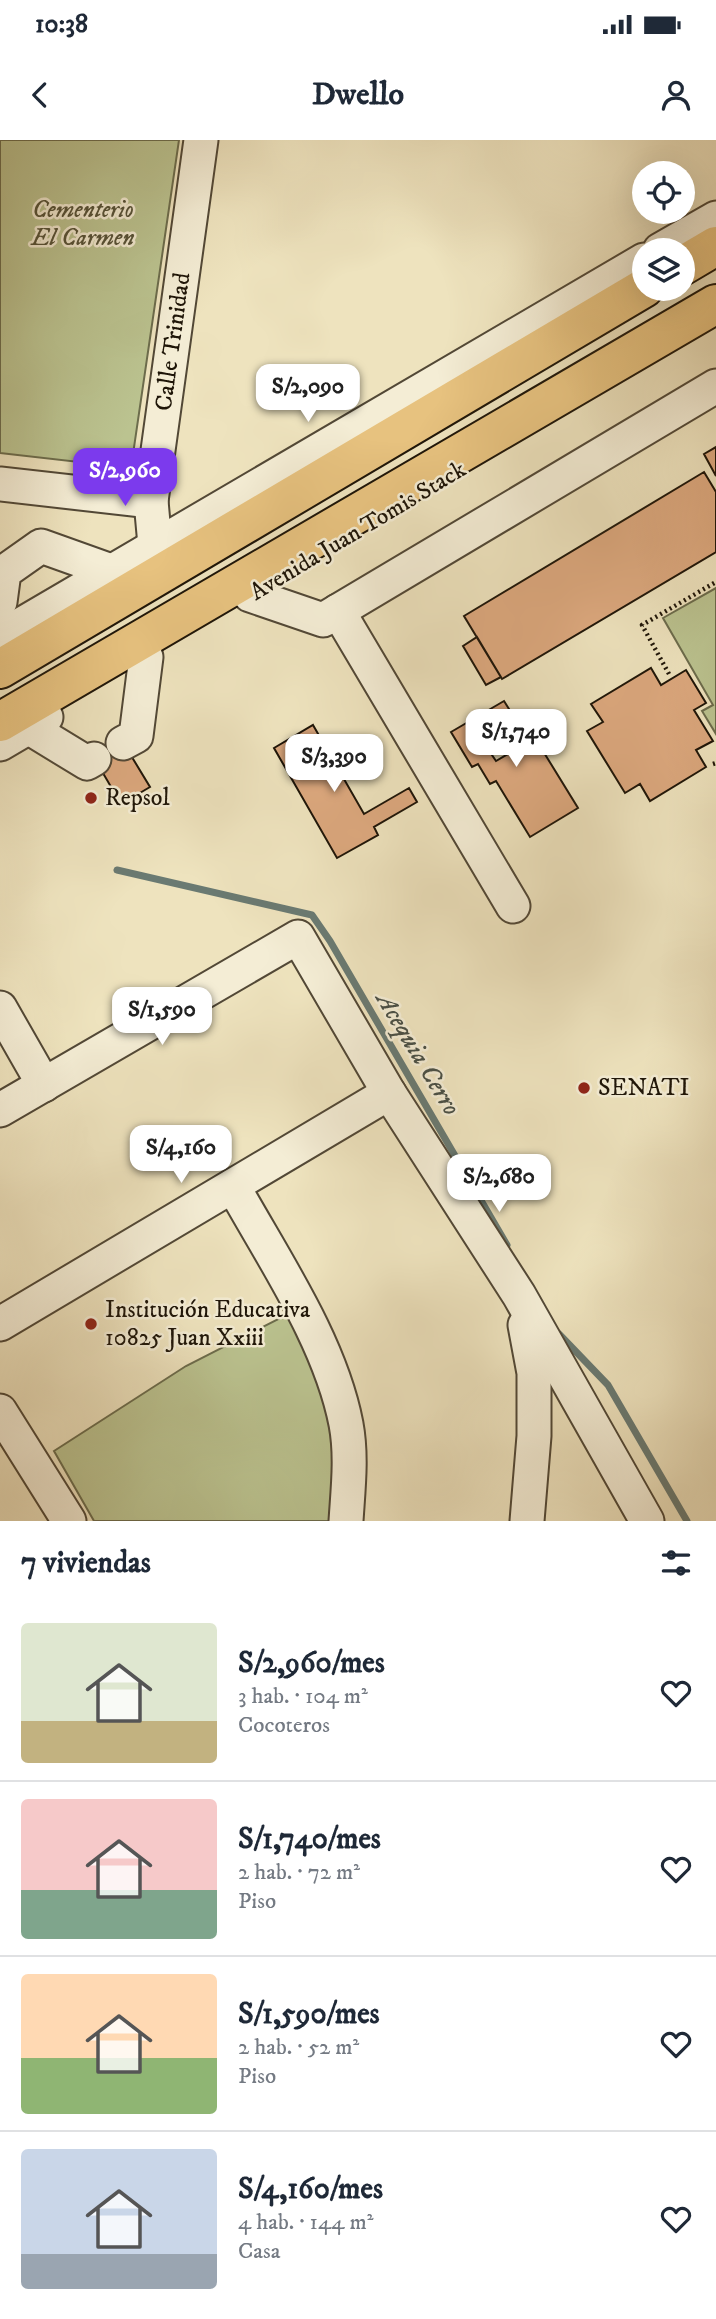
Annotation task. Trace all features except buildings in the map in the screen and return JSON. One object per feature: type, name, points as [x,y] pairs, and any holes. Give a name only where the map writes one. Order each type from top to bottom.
[{"type":"main road","points":[[695,258],[716,246]]},
{"type":"main road","points":[[0,669],[632,295]]},
{"type":"main road","name":"Avenida Juan Tomis Stack","points":[[14,725],[716,304]]},
{"type":"street","name":"Calle Trinidad","points":[[155,545],[151,501],[201,140]]},
{"type":"street","points":[[681,238],[716,218]]},
{"type":"street","points":[[0,637],[632,267]]},
{"type":"street","name":"Avenida Juan Tomis Stack","points":[[0,744],[14,725],[146,657],[716,319]]},
{"type":"street","points":[[250,595],[323,620],[716,386]]},
{"type":"street","points":[[0,484],[151,501]]},
{"type":"street","points":[[0,602],[4,572],[41,546],[111,571]]},
{"type":"street","points":[[338,611],[513,906]]},
{"type":"street","points":[[123,743],[136,736],[146,657]]},
{"type":"street","points":[[14,725],[87,763],[94,759]]},
{"type":"street","points":[[0,1110],[298,937],[390,1093],[519,1295],[647,1521]]},
{"type":"street","points":[[0,1008],[44,1085]]},
{"type":"street","points":[[0,1324],[390,1093]]},
{"type":"street","points":[[233,1186],[316,1336],[337,1385],[346,1426],[350,1470],[346,1521]]},
{"type":"street","points":[[519,1295],[534,1373],[534,1436],[527,1521]]},
{"type":"street","points":[[0,1411],[69,1521]]},
{"type":"path","points":[[669,674],[642,625],[716,582]]},
{"type":"green space","name":"Cementerio El Carmen","points":[[0,140],[179,140],[131,468],[0,453]]},
{"type":"green space","points":[[716,588],[716,734],[702,711],[713,705],[663,618]]},
{"type":"green space","points":[[296,1310],[325,1366],[340,1521],[94,1521],[54,1451],[186,1366]]},
{"type":"waterway","name":"Acequia Cerro","points":[[117,870],[312,915],[330,941],[507,1245]]},
{"type":"waterway","name":"Acequia Cerro","points":[[559,1334],[608,1385],[687,1521]]},
{"type":"place","name":"Repsol","points":[[91,798]]},
{"type":"place","name":"SENATI","points":[[584,1088]]},
{"type":"place","name":"Institución Educativa 10825 Juan Xxiii","points":[[91,1324]]}]
